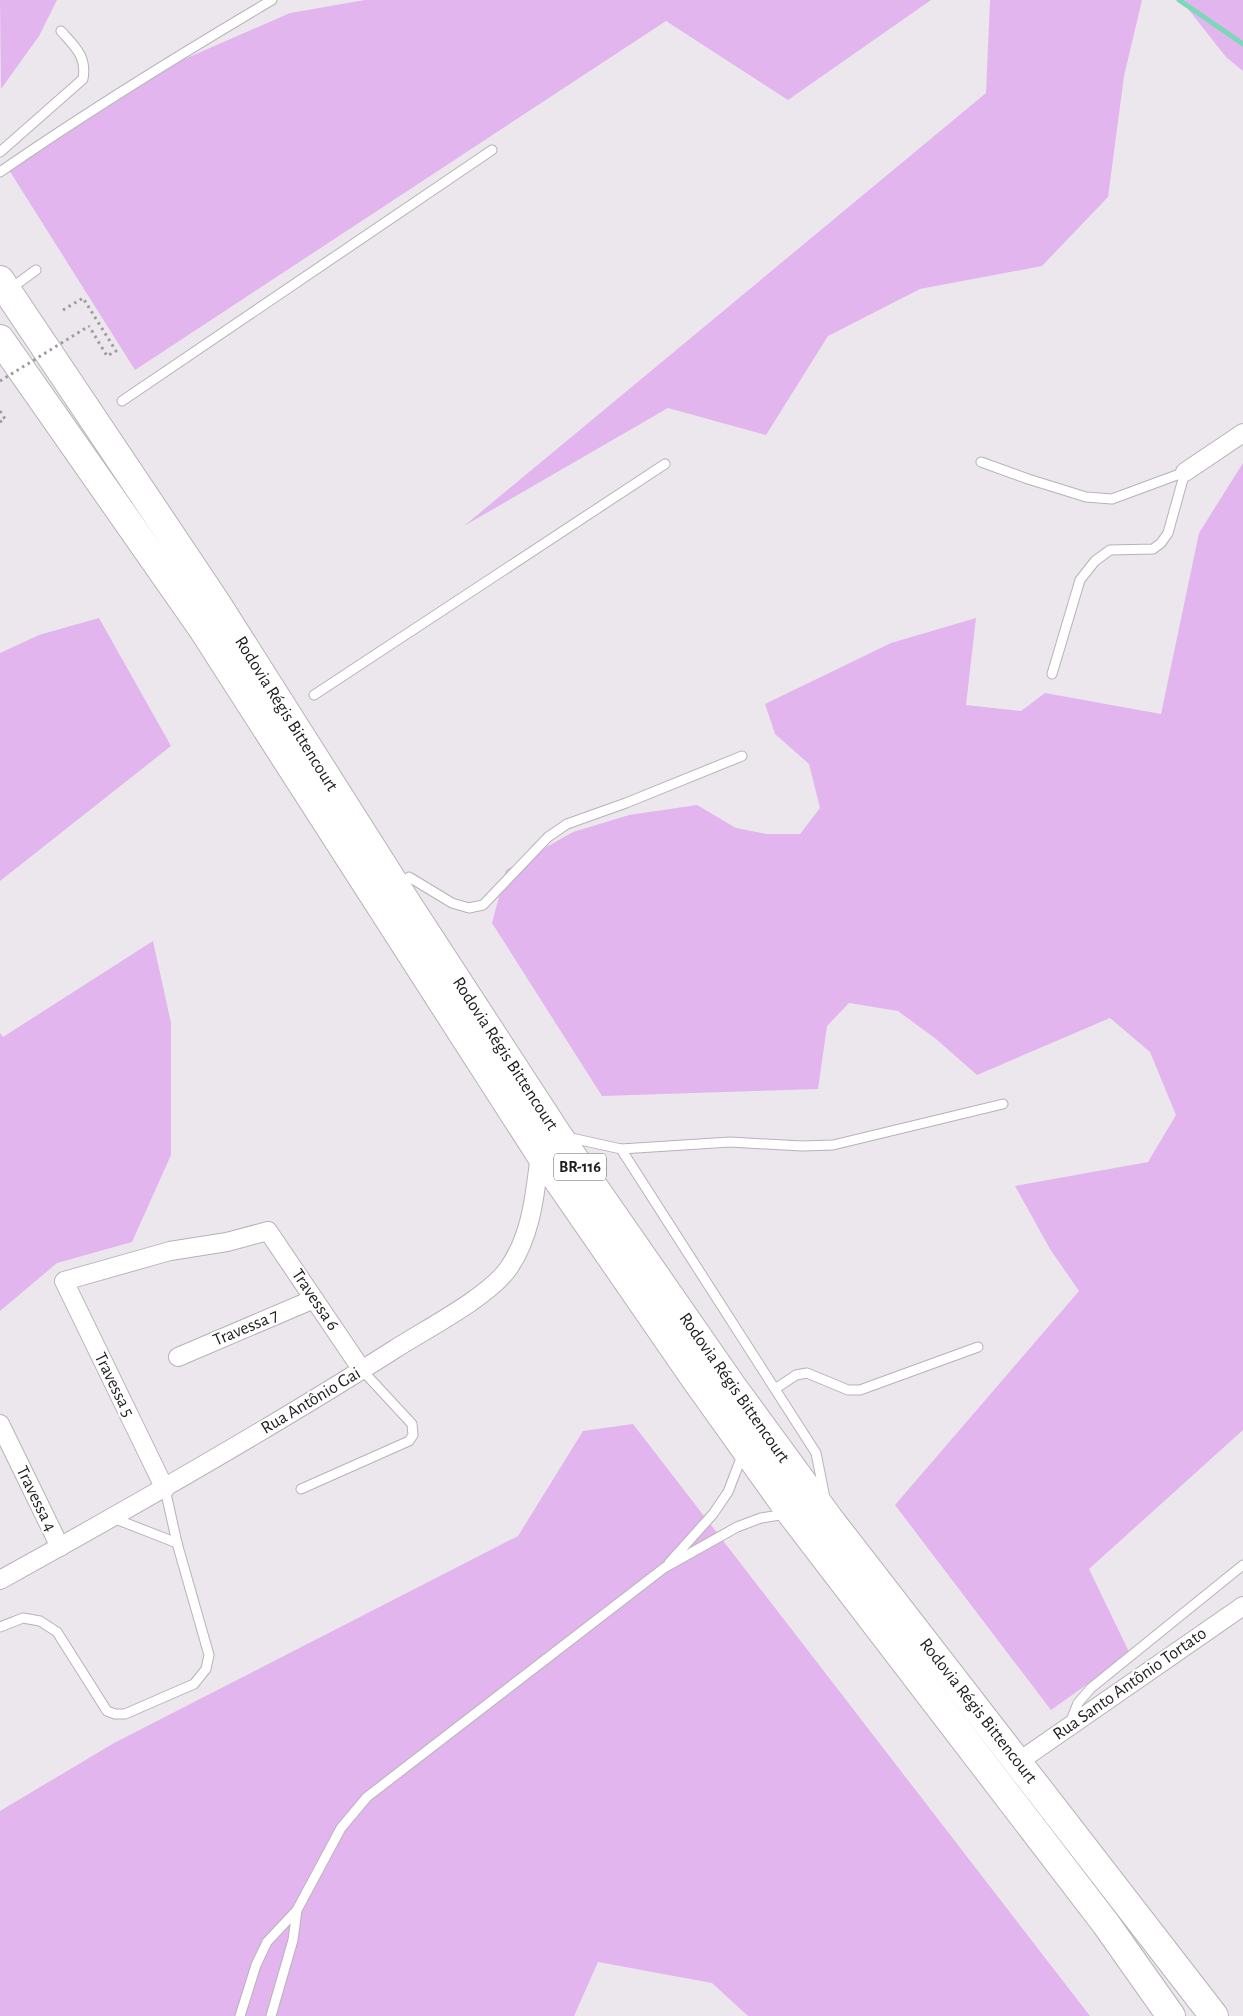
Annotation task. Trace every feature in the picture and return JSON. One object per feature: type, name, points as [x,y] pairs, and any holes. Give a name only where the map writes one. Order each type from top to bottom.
[{"type":"highway","name":"Rodovia Régis Bittencourt","points":[[4,285],[215,601],[406,902],[549,1144],[732,1386],[830,1520],[1214,2016]]},
{"type":"highway","name":"Rodovia Régis Bittencourt","points":[[0,339],[202,628],[549,1144],[744,1449],[1106,1924],[1171,2016]]},
{"type":"street","points":[[1185,472],[1243,433]]},
{"type":"street","name":"Rua Antônio Gai","points":[[0,1580],[165,1489],[362,1370],[493,1285],[507,1270],[518,1253],[527,1231],[549,1144]]},
{"type":"street","name":"Travessa 6","points":[[268,1231],[362,1370]]},
{"type":"street","name":"Travessa 5","points":[[165,1489],[64,1281],[170,1251],[222,1243],[268,1231]]},
{"type":"street","name":"Travessa 7","points":[[178,1357],[314,1299]]},
{"type":"street","name":"Travessa 4","points":[[0,1424],[60,1547]]},
{"type":"street","name":"Rua Santo Antônio Tortato","points":[[1018,1762],[1243,1606]]},
{"type":"lane","points":[[0,172],[74,121],[272,0]]},
{"type":"lane","points":[[0,152],[83,78],[85,67],[80,54],[60,31]]},
{"type":"lane","points":[[122,402],[492,150]]},
{"type":"lane","points":[[4,285],[36,270]]},
{"type":"lane","points":[[981,462],[1086,497],[1112,499],[1185,472]]},
{"type":"lane","points":[[314,695],[666,464]]},
{"type":"lane","points":[[1052,674],[1080,580],[1095,561],[1110,550],[1153,549],[1161,543],[1168,533],[1185,472]]},
{"type":"lane","points":[[409,877],[452,903],[469,908],[483,905],[548,837],[567,824],[626,803],[742,756]]},
{"type":"lane","points":[[549,1144],[621,1149],[730,1142],[802,1146],[833,1145],[1003,1104]]},
{"type":"lane","points":[[621,1149],[816,1453],[830,1520]]},
{"type":"lane","points":[[775,1389],[796,1375],[807,1373],[848,1390],[860,1390],[978,1347]]},
{"type":"lane","points":[[301,1489],[409,1441],[413,1435],[412,1424],[362,1370]]},
{"type":"lane","points":[[664,1568],[713,1514],[728,1492],[744,1449]]},
{"type":"lane","points":[[0,1627],[23,1618],[40,1621],[57,1632],[107,1711],[115,1714],[125,1714],[194,1684],[206,1669],[209,1656],[177,1543],[165,1489]]},
{"type":"lane","points":[[240,2016],[256,1965],[267,1942],[297,1910],[341,1828],[367,1798],[664,1568],[737,1526],[761,1518],[791,1513]]},
{"type":"lane","points":[[113,1518],[177,1543]]},
{"type":"lane","points":[[1069,1726],[1078,1703],[1091,1688],[1243,1565]]},
{"type":"lane","points":[[271,2016],[293,1940],[297,1910]]},
{"type":"path","points":[[0,381],[89,326],[107,356],[116,351],[84,298],[63,310]]},
{"type":"path","points":[[0,411],[5,419],[0,422]]},
{"type":"shaded area","points":[[0,0],[57,0],[39,36],[1,89]]},
{"type":"shaded area","points":[[365,0],[931,0],[788,100],[666,21],[135,370],[9,170],[180,61],[290,13]]},
{"type":"shaded area","points":[[990,0],[1142,0],[1124,76],[1108,197],[1042,266],[920,289],[828,336],[766,435],[668,408],[464,526],[986,93]]},
{"type":"shaded area","points":[[1181,0],[1243,0],[1243,71],[1226,57]]},
{"type":"shaded area","points":[[1243,463],[1243,1430],[1089,1569],[1130,1654],[1051,1710],[895,1505],[1079,1291],[1050,1249],[1015,1186],[1148,1162],[1176,1115],[1150,1052],[1110,1018],[977,1075],[936,1039],[898,1011],[849,1003],[827,1026],[818,1089],[602,1096],[492,923],[506,870],[573,832],[629,815],[697,805],[736,828],[767,834],[800,834],[820,808],[809,764],[775,734],[765,704],[891,643],[976,618],[966,705],[1021,711],[1045,693],[1161,714],[1199,533]]},
{"type":"shaded area","points":[[99,618],[171,746],[0,881],[0,653],[39,635]]},
{"type":"shaded area","points":[[153,941],[171,1023],[171,1155],[132,1242],[57,1263],[0,1311],[0,1033],[3,1037]]},
{"type":"shaded area","points":[[633,1424],[1090,2016],[748,2016],[712,1983],[598,1962],[574,2016],[0,2016],[0,1811],[114,1743],[518,1536],[583,1431]]},
{"type":"waterway","points":[[1179,0],[1243,44]]}]
